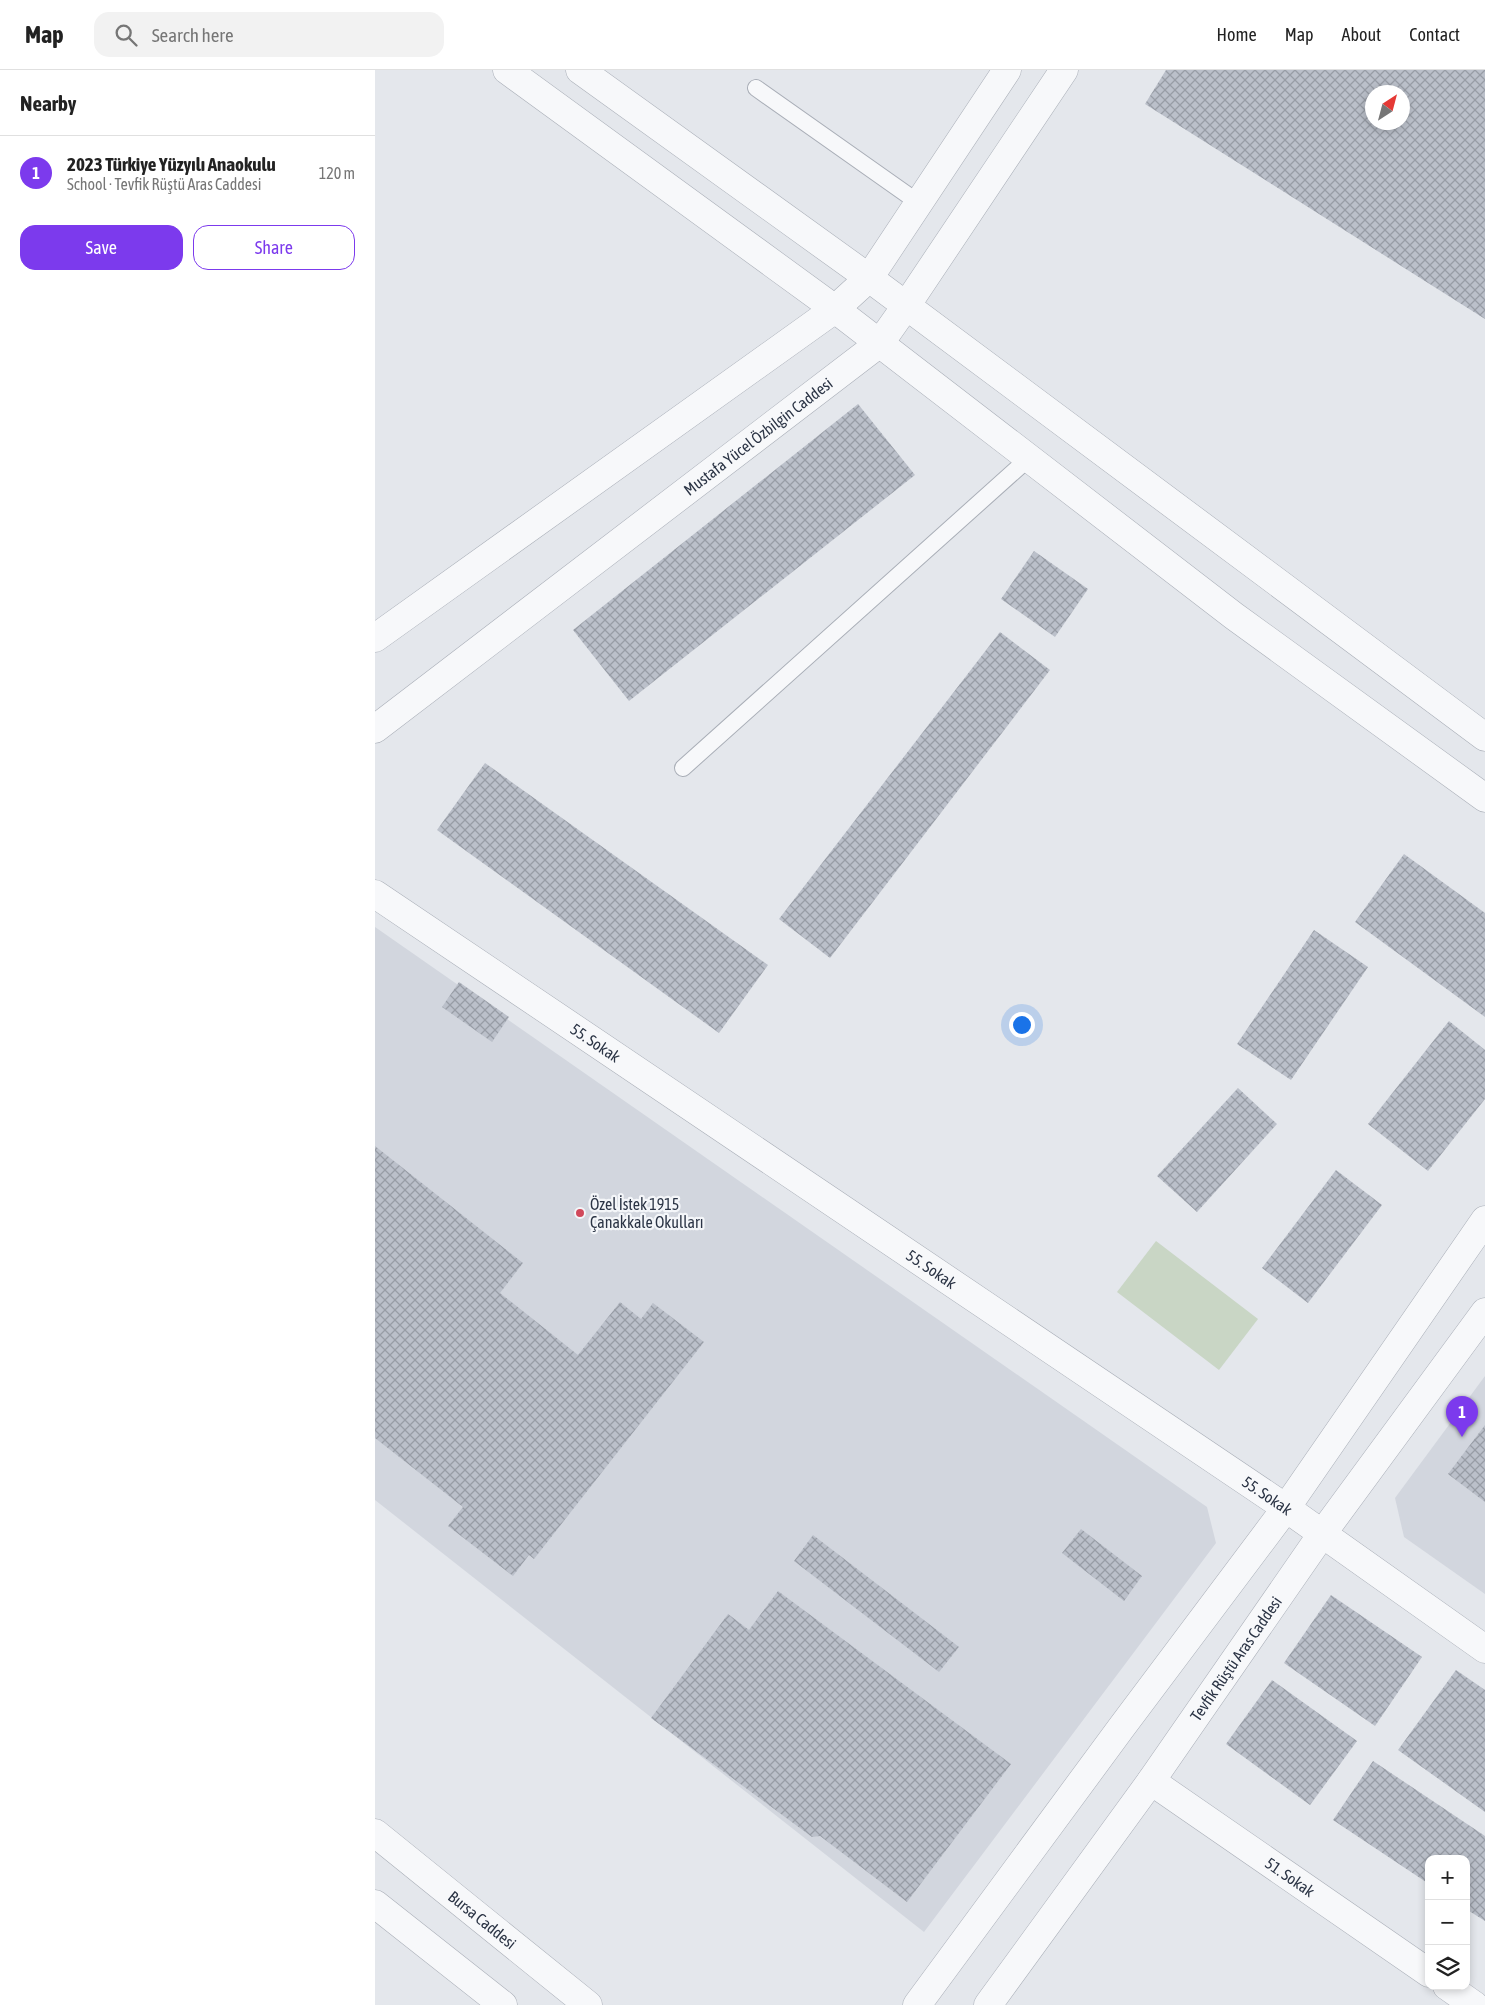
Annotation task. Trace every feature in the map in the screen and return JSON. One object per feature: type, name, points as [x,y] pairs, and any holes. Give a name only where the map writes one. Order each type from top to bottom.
[{"type":"street","points":[[507,70],[835,309],[1234,616],[1485,798]]},
{"type":"street","points":[[580,70],[869,278],[1485,737]]},
{"type":"street","points":[[375,638],[835,309],[869,278],[1007,70]]},
{"type":"street","name":"Mustafa Yücel Özbilgin Caddesi","points":[[375,729],[880,343],[1064,70]]},
{"type":"street","name":"55. Sokak","points":[[375,894],[1286,1508],[1485,1649]]},
{"type":"street","points":[[917,2005],[1286,1508],[1485,1220]]},
{"type":"street","name":"Tevfik Rüştü Aras Caddesi","points":[[988,2005],[1151,1780],[1322,1534],[1485,1312]]},
{"type":"street","name":"51. Sokak","points":[[1151,1780],[1425,1970]]},
{"type":"street","name":"Bursa Caddesi","points":[[375,1833],[588,2005]]},
{"type":"street","points":[[375,1904],[503,2005]]},
{"type":"street","points":[[1453,1990],[1474,2005]]},
{"type":"lane","points":[[756,88],[919,203]]},
{"type":"lane","points":[[683,768],[1029,458]]},
{"type":"shaded area","name":"Özel İstek 1915 Çanakkale Okulları","points":[[375,927],[1207,1507],[1216,1543],[924,1932],[375,1500]]},
{"type":"shaded area","points":[[1485,1376],[1485,1594],[1404,1537],[1395,1498]]},
{"type":"green space","points":[[1156,1241],[1258,1319],[1219,1370],[1117,1292]]},
{"type":"building","points":[[1166,70],[1485,70],[1485,319],[1145,104]]},
{"type":"building","points":[[858,404],[915,475],[629,701],[573,630]]},
{"type":"building","points":[[1034,551],[1088,589],[1055,637],[1001,599]]},
{"type":"building","points":[[1000,632],[1050,670],[830,958],[779,919]]},
{"type":"building","points":[[485,763],[768,965],[719,1033],[437,830]]},
{"type":"building","points":[[1404,854],[1485,913],[1485,1017],[1355,922]]},
{"type":"building","points":[[1314,930],[1368,967],[1291,1080],[1237,1044]]},
{"type":"building","points":[[459,982],[509,1017],[492,1042],[442,1007]]},
{"type":"building","points":[[1449,1021],[1485,1050],[1485,1099],[1428,1171],[1368,1124]]},
{"type":"building","points":[[1238,1088],[1277,1124],[1197,1212],[1157,1176]]},
{"type":"building","points":[[375,1146],[523,1263],[500,1293],[578,1355],[620,1302],[641,1319],[653,1303],[704,1342],[534,1559],[529,1555],[513,1576],[448,1526],[463,1507],[375,1438]]},
{"type":"building","points":[[1336,1170],[1382,1205],[1308,1303],[1262,1268]]},
{"type":"building","points":[[1485,1425],[1485,1502],[1448,1474]]},
{"type":"building","points":[[1081,1529],[1142,1576],[1124,1601],[1062,1553]]},
{"type":"building","points":[[813,1535],[959,1647],[939,1672],[794,1561]]},
{"type":"building","points":[[778,1591],[1011,1764],[907,1902],[820,1836],[812,1837],[651,1718],[728,1614],[749,1630]]},
{"type":"building","points":[[1331,1595],[1422,1657],[1375,1726],[1284,1663]]},
{"type":"building","points":[[1456,1670],[1485,1690],[1485,1812],[1398,1750]]},
{"type":"building","points":[[1272,1680],[1357,1741],[1310,1805],[1226,1744]]},
{"type":"building","points":[[1373,1761],[1485,1836],[1485,1921],[1470,1912],[1470,1855],[1425,1855],[1425,1881],[1333,1820]]},
{"type":"place","name":"Özel İstek 1915 Çanakkale Okulları","points":[[580,1213]]},
{"type":"place","name":"2023 Türkiye Yüzyılı Anaokulu","points":[[1462,1437]]}]
